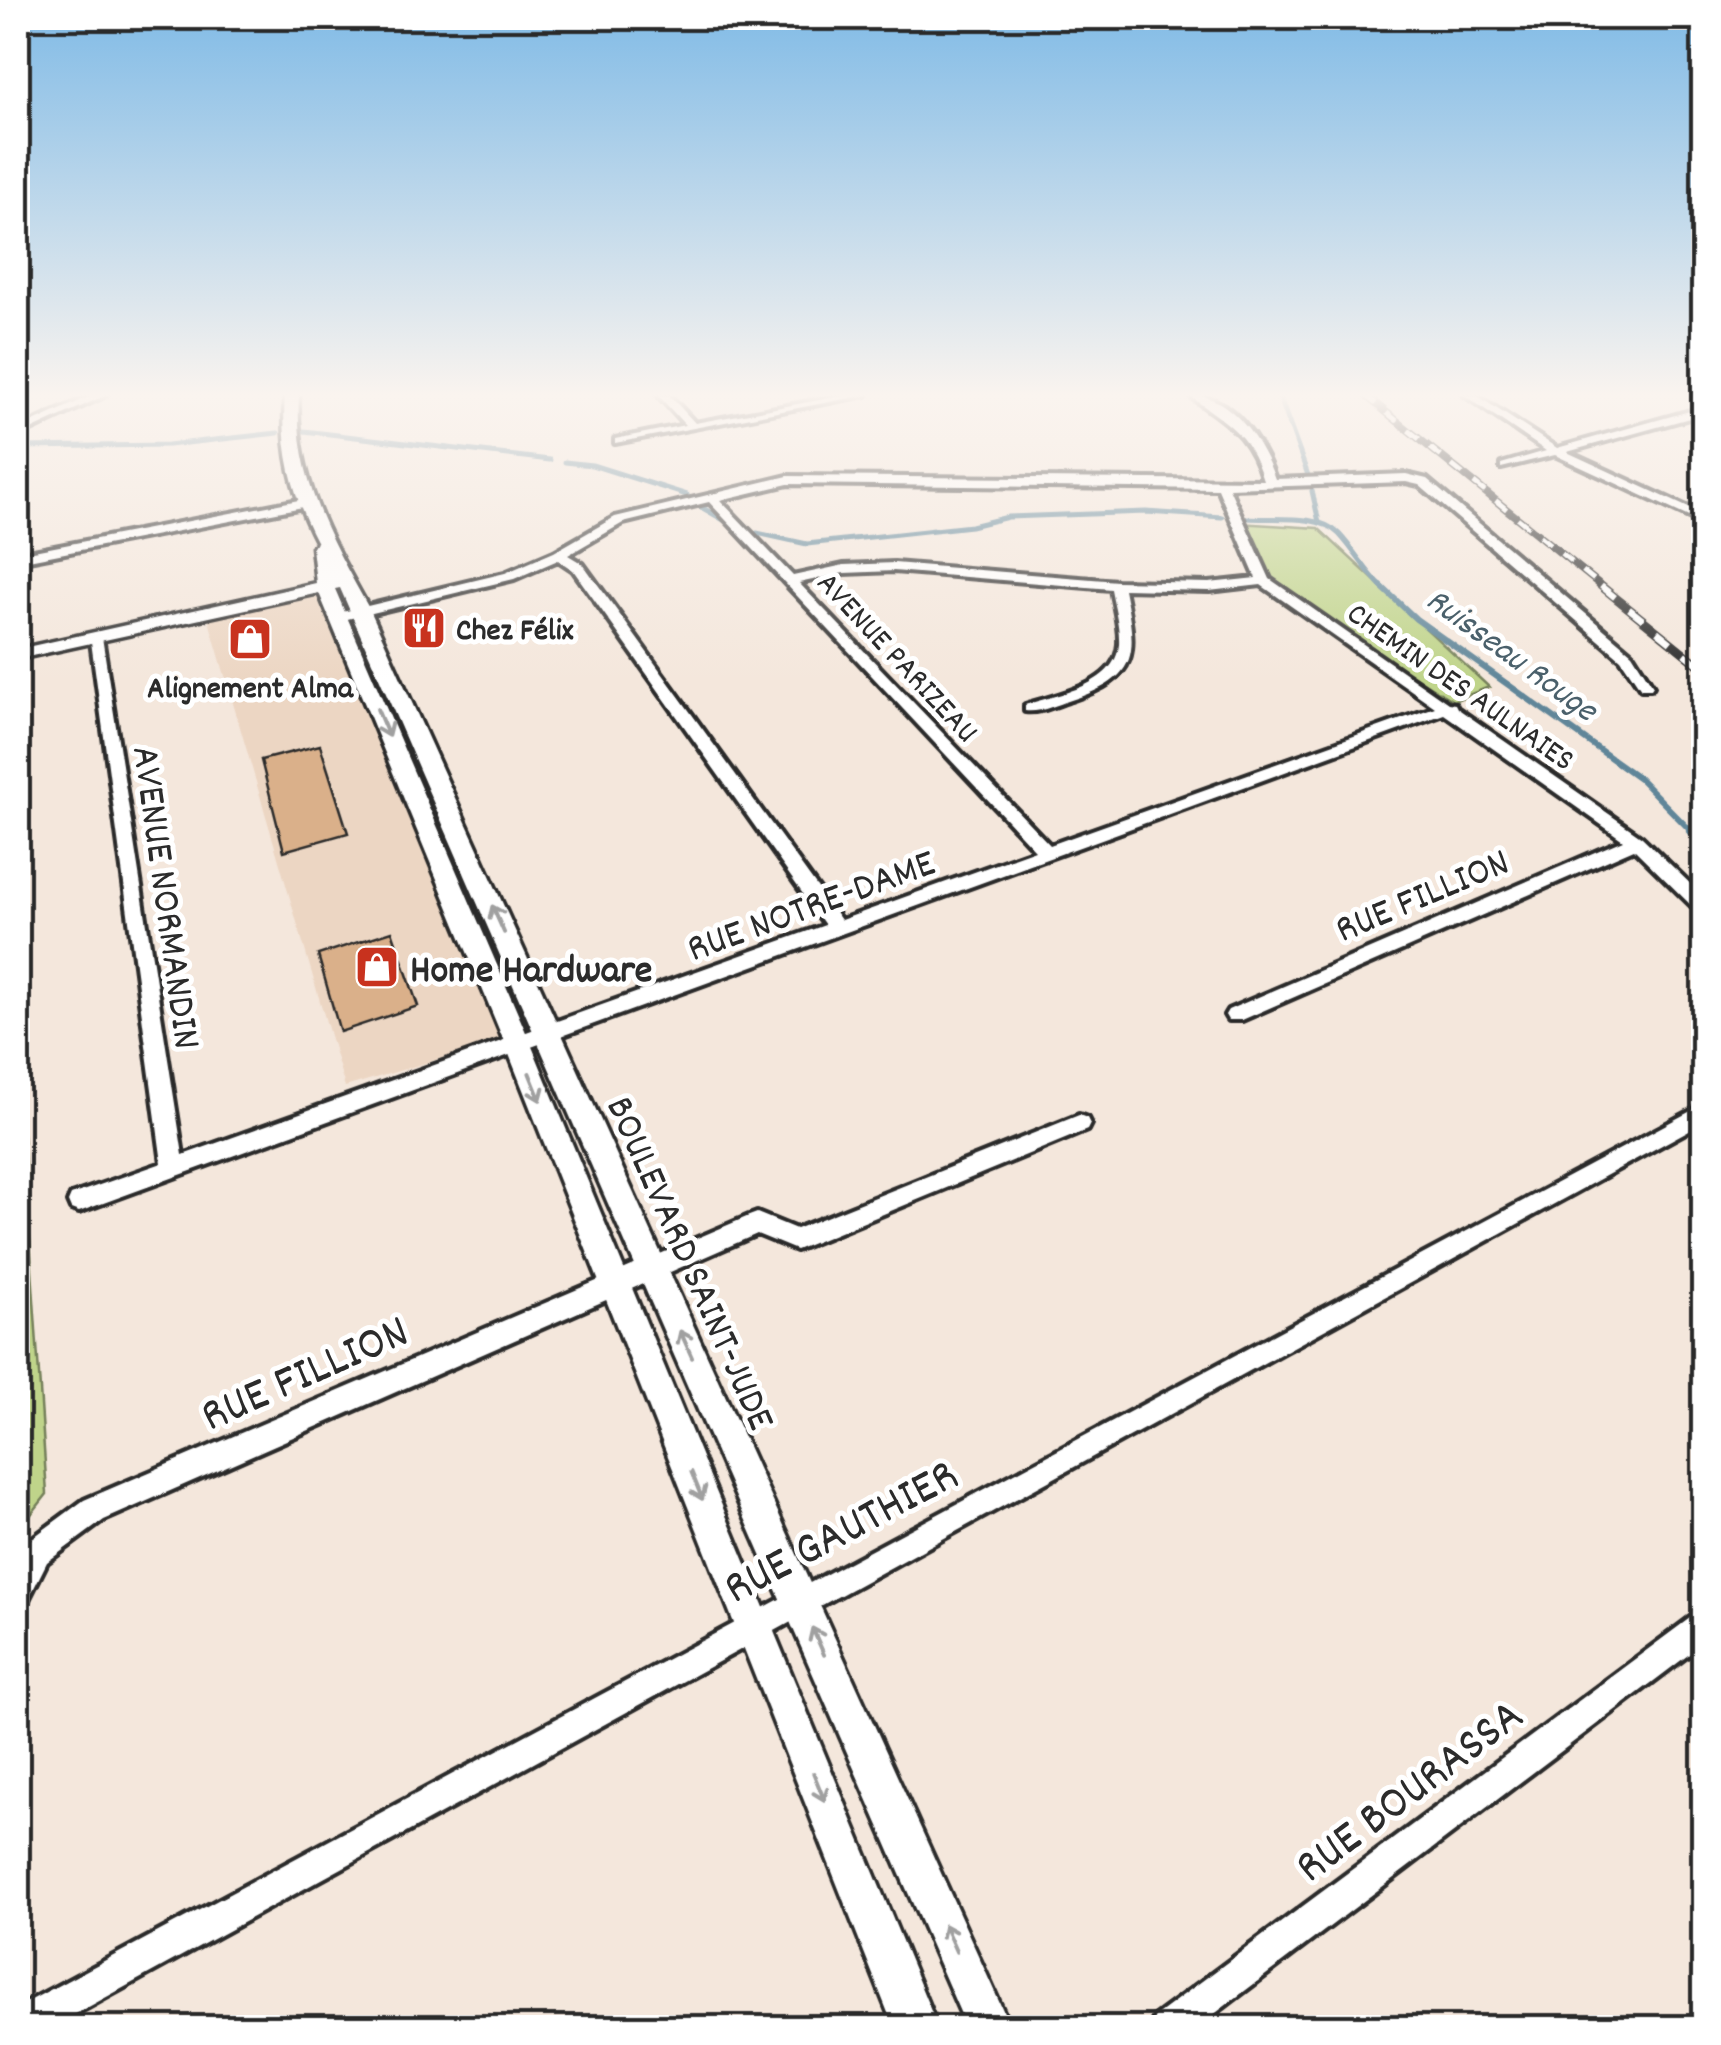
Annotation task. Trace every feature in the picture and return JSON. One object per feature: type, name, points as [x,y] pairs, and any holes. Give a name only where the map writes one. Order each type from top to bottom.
[{"type":"street","name":"BOULEVARD SAINT-JUDE","points":[[300,490],[335,584],[548,1033],[989,2028]]},
{"type":"street","points":[[351,615],[509,576],[559,555],[619,520],[737,490]]},
{"type":"street","points":[[789,580],[844,568],[894,567],[1117,585],[1264,582],[1224,490]]},
{"type":"street","points":[[1433,490],[1627,656],[1646,686]]},
{"type":"street","points":[[1644,490],[1700,515]]},
{"type":"street","name":"AVENUE PARIZEAU","points":[[710,496],[1048,854]]},
{"type":"street","points":[[18,558],[304,503]]},
{"type":"street","points":[[559,555],[578,567],[838,930]]},
{"type":"street","name":"CHEMIN DES AULNAIES","points":[[1264,582],[1636,841],[1704,908]]},
{"type":"street","points":[[18,654],[335,584]]},
{"type":"street","points":[[1030,708],[1103,681],[1118,668],[1126,650],[1117,585]]},
{"type":"street","name":"BOULEVARD SAINT-JUDE","points":[[351,615],[518,1044],[916,2028]]},
{"type":"street","name":"AVENUE NORMANDIN","points":[[96,637],[174,1168]]},
{"type":"street","name":"RUE NOTRE-DAME","points":[[79,1202],[1450,708]]},
{"type":"street","name":"RUE FILLION","points":[[1235,1015],[1636,841]]},
{"type":"street","name":"RUE GAUTHIER","points":[[18,2026],[1704,1112]]},
{"type":"street","name":"RUE FILLION","points":[[18,1590],[37,1552],[94,1510],[757,1223],[796,1240],[1079,1124]]},
{"type":"street","name":"RUE BOURASSA","points":[[1167,2028],[1704,1625]]},
{"type":"shaded area","points":[[322,588],[509,1038],[345,1087],[207,614]]},
{"type":"green space","points":[[1237,523],[1318,528],[1489,687],[1453,701],[1264,581]]},
{"type":"green space","points":[[18,1061],[47,1494],[18,1531]]},
{"type":"building","points":[[320,745],[348,833],[284,851],[261,760]]},
{"type":"building","points":[[392,931],[418,1006],[340,1032],[318,955]]},
{"type":"waterway","points":[[673,490],[687,495]]},
{"type":"waterway","name":"Ruisseau Rouge","points":[[1312,491],[1319,522]]},
{"type":"waterway","points":[[701,507],[736,527]]},
{"type":"waterway","points":[[757,533],[807,544],[971,526],[1008,517],[1146,512],[1222,517]]},
{"type":"waterway","name":"Ruisseau Rouge","points":[[1248,518],[1309,520],[1330,527],[1382,587]]},
{"type":"waterway","name":"Ruisseau Rouge","points":[[1382,587],[1416,619],[1639,778],[1693,833]]},
{"type":"waterway","name":"Ruisseau Rouge","points":[[1690,831],[1704,845]]},
{"type":"railway","points":[[1483,490],[1604,588]]},
{"type":"railway","points":[[1601,586],[1704,669]]},
{"type":"place","name":"Chez Félix","points":[[424,628]]},
{"type":"place","name":"Alignement Alma","points":[[250,639]]},
{"type":"place","name":"Home Hardware","points":[[377,967]]}]
